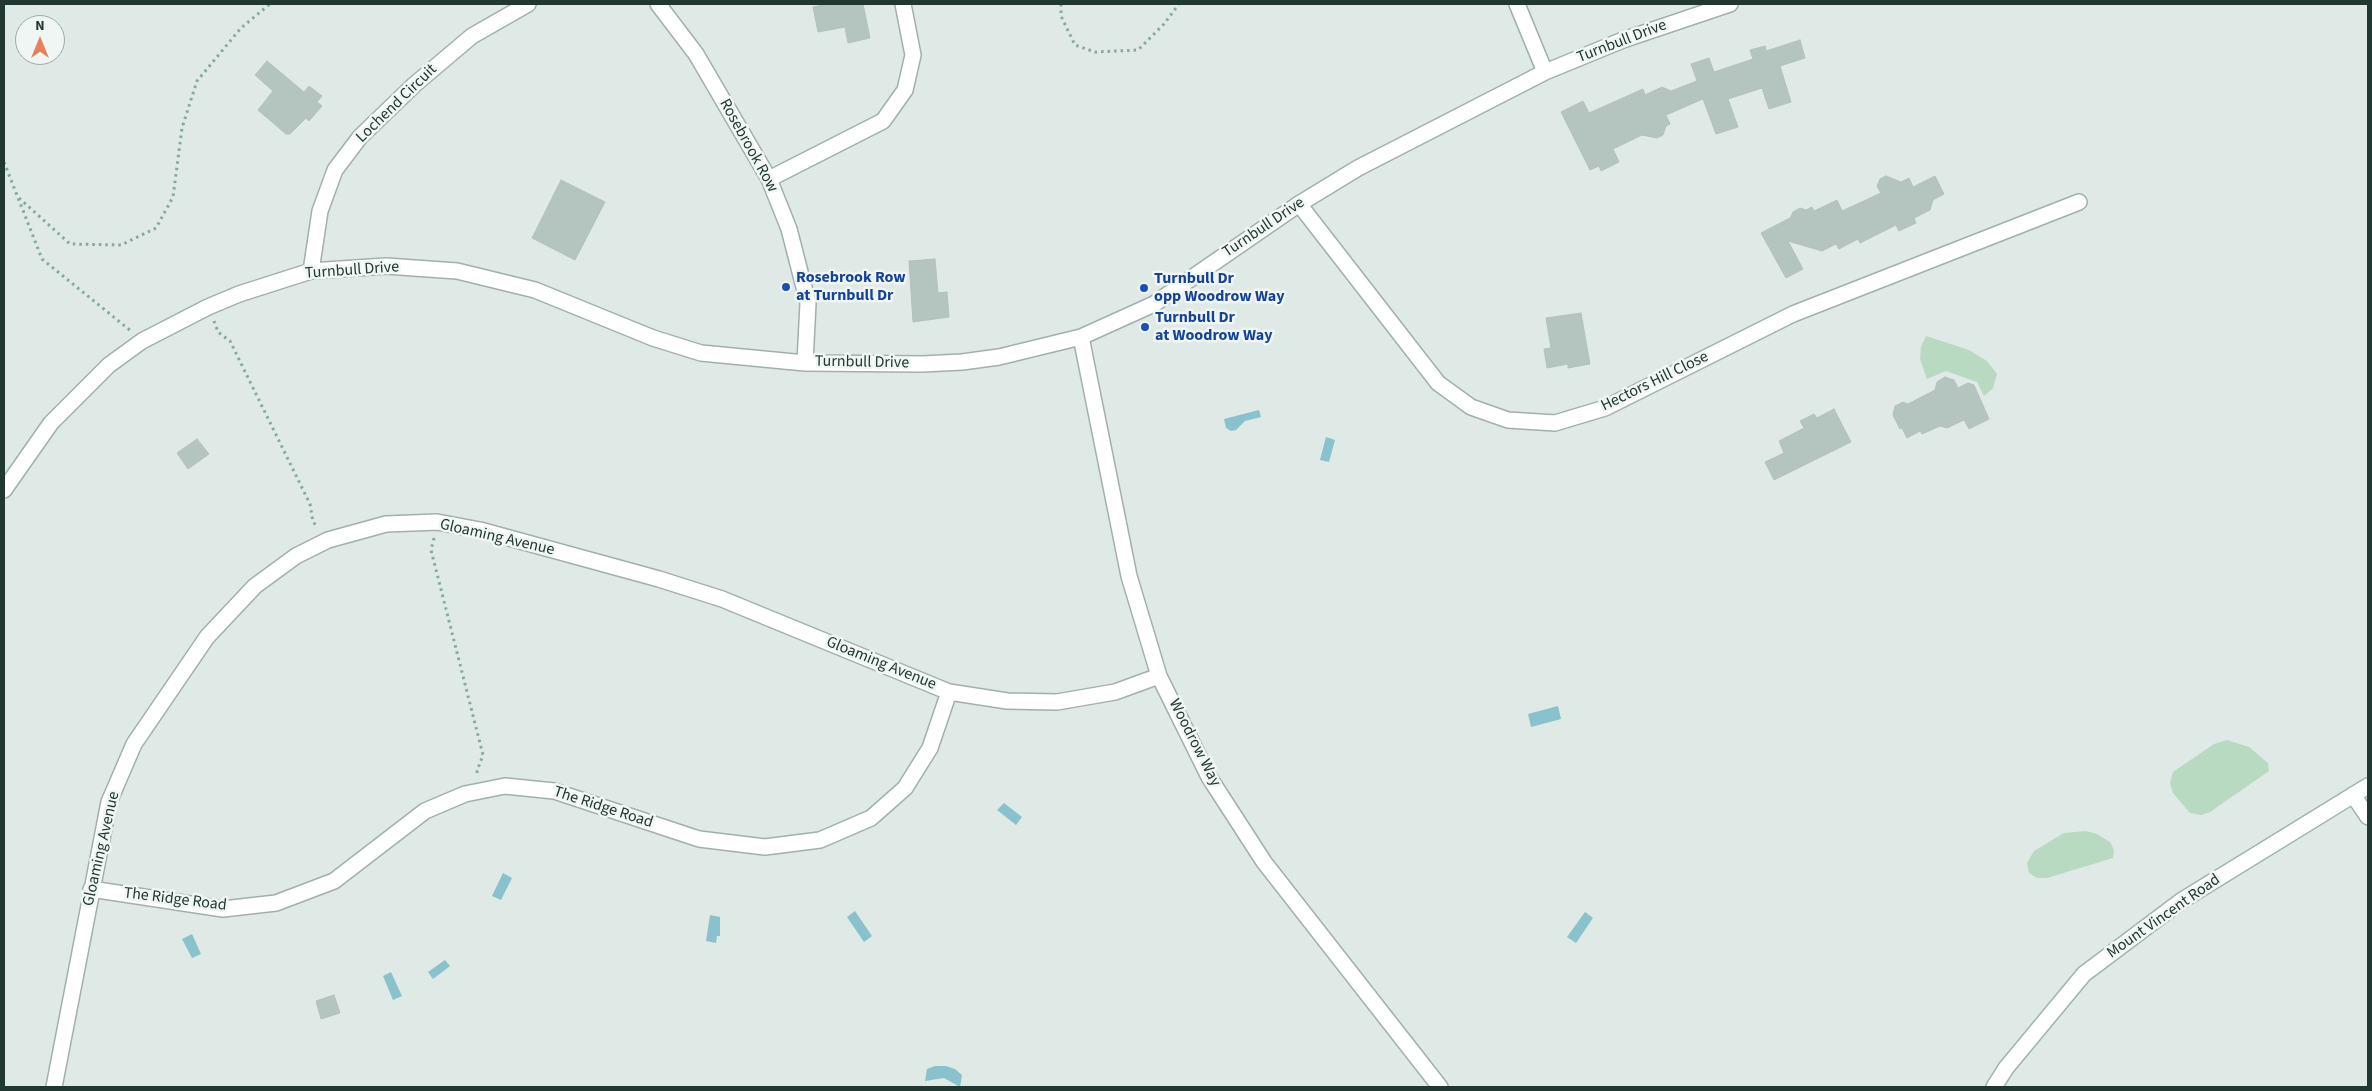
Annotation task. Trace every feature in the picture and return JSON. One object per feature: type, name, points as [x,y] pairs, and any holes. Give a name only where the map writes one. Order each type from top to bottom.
[{"type":"street","name":"Lochend Circuit","points":[[311,271],[320,211],[332,178],[335,170],[360,137],[414,85],[472,36],[528,4]]},
{"type":"street","name":"Rosebrook Row","points":[[658,4],[696,54],[769,178],[789,229],[808,303],[805,363]]},
{"type":"street","points":[[769,178],[883,121],[906,90],[913,55],[903,4]]},
{"type":"street","points":[[1518,4],[1545,72]]},
{"type":"street","name":"Turnbull Drive","points":[[4,490],[51,423],[109,365],[142,341],[208,307],[239,294],[311,271],[386,266],[457,271],[535,290],[653,338],[701,352],[805,363],[922,364],[962,362],[999,357],[1081,337],[1154,304],[1299,204],[1358,168],[1545,72],[1623,40],[1730,4]]},
{"type":"street","name":"Hectors Hill Close","points":[[1299,204],[1438,383],[1471,407],[1508,420],[1555,423],[1606,408],[1793,314],[2079,202]]},
{"type":"street","name":"Woodrow Way","points":[[1081,337],[1129,576],[1159,676],[1209,777],[1264,862],[1440,1087]]},
{"type":"street","name":"Gloaming Avenue","points":[[54,1087],[109,802],[134,744],[207,637],[256,586],[296,556],[328,540],[386,524],[437,522],[489,533],[659,579],[722,599],[949,692],[1007,701],[1056,702],[1115,692],[1159,676]]},
{"type":"street","name":"The Ridge Road","points":[[91,889],[223,909],[276,903],[334,881],[425,811],[465,794],[505,786],[554,791],[699,840],[765,847],[820,840],[871,818],[905,788],[930,748],[949,692]]},
{"type":"street","name":"Mount Vincent Road","points":[[1994,1087],[2006,1068],[2084,974],[2181,901],[2368,786]]},
{"type":"street","points":[[2353,795],[2368,816]]},
{"type":"path","points":[[19,198],[70,244],[121,245],[156,228],[173,197],[182,128],[196,81],[241,28],[270,4]]},
{"type":"path","points":[[1061,4],[1060,16],[1075,45],[1095,52],[1138,50],[1164,24],[1179,4]]},
{"type":"path","points":[[4,162],[42,259],[142,341]]},
{"type":"path","points":[[208,307],[218,332],[230,341],[310,504],[313,522],[328,540]]},
{"type":"path","points":[[437,522],[431,550],[483,755],[477,771],[480,791]]},
{"type":"green space","points":[[1926,336],[1969,350],[1987,361],[1997,374],[1993,388],[1984,396],[1977,382],[1946,371],[1927,379],[1920,359],[1921,347]]},
{"type":"green space","points":[[2227,740],[2249,747],[2268,763],[2269,771],[2210,812],[2201,815],[2190,813],[2173,793],[2170,783],[2173,772],[2214,744]]},
{"type":"green space","points":[[2086,831],[2097,834],[2110,842],[2114,850],[2113,858],[2047,878],[2037,878],[2029,873],[2027,863],[2034,851],[2064,833]]},
{"type":"water","points":[[1259,410],[1261,417],[1245,421],[1236,430],[1231,431],[1226,428],[1224,419]]},
{"type":"water","points":[[1326,437],[1335,440],[1329,462],[1320,460]]},
{"type":"water","points":[[1558,706],[1561,719],[1531,727],[1528,714]]},
{"type":"water","points":[[1004,803],[1022,817],[1016,825],[997,810]]},
{"type":"water","points":[[503,873],[512,878],[501,900],[492,896]]},
{"type":"water","points":[[855,911],[872,936],[864,942],[847,917]]},
{"type":"water","points":[[1585,912],[1593,918],[1576,943],[1567,937]]},
{"type":"water","points":[[710,915],[720,917],[720,936],[717,936],[716,943],[706,941]]},
{"type":"water","points":[[192,934],[201,954],[192,958],[182,939]]},
{"type":"water","points":[[445,960],[450,966],[433,979],[428,972]]},
{"type":"water","points":[[391,972],[402,996],[393,1000],[383,976]]},
{"type":"water","points":[[935,1066],[946,1066],[955,1069],[962,1075],[960,1087],[944,1078],[925,1081],[927,1069]]},
{"type":"building","points":[[827,4],[863,4],[870,38],[848,43],[845,27],[818,32],[813,7]]},
{"type":"building","points":[[1800,40],[1805,58],[1780,66],[1791,102],[1769,109],[1762,88],[1728,99],[1738,127],[1716,134],[1703,99],[1666,115],[1670,124],[1666,126],[1663,135],[1657,138],[1642,135],[1613,149],[1619,162],[1601,171],[1599,166],[1590,170],[1561,112],[1583,101],[1589,113],[1643,89],[1645,95],[1662,87],[1671,91],[1697,81],[1691,64],[1709,58],[1714,72],[1753,59],[1750,50],[1765,46],[1766,51]]},
{"type":"building","points":[[267,61],[304,92],[309,86],[322,96],[317,102],[322,106],[309,121],[306,118],[290,134],[286,134],[258,110],[273,91],[255,75]]},
{"type":"building","points":[[1886,176],[1901,182],[1909,178],[1913,187],[1935,176],[1944,194],[1933,200],[1930,210],[1914,218],[1916,223],[1899,231],[1896,225],[1860,243],[1858,239],[1839,249],[1836,244],[1822,251],[1788,241],[1803,269],[1786,278],[1761,233],[1790,218],[1793,212],[1800,208],[1806,210],[1812,207],[1814,211],[1837,200],[1842,211],[1881,193],[1877,186],[1880,179]]},
{"type":"building","points":[[561,180],[605,202],[575,260],[532,238]]},
{"type":"building","points":[[935,259],[938,293],[947,292],[949,317],[913,322],[909,261]]},
{"type":"building","points":[[1581,313],[1590,364],[1568,368],[1568,364],[1547,368],[1544,349],[1551,348],[1546,318]]},
{"type":"building","points":[[1945,377],[1954,380],[1958,388],[1968,383],[1974,385],[1989,419],[1969,429],[1964,420],[1947,428],[1940,426],[1922,434],[1920,431],[1907,438],[1893,415],[1895,406],[1903,402],[1908,404],[1935,390],[1937,382]]},
{"type":"building","points":[[1834,409],[1851,442],[1774,480],[1765,462],[1784,453],[1779,441],[1804,428],[1800,421],[1814,414],[1817,418]]},
{"type":"building","points":[[197,439],[209,454],[188,469],[177,453]]},
{"type":"building","points":[[334,995],[340,1013],[321,1019],[316,1001]]},
{"type":"place","name":"Rosebrook Row at Turnbull Dr","points":[[786,287]]},
{"type":"place","name":"Turnbull Dr opp Woodrow Way","points":[[1144,288]]},
{"type":"place","name":"Turnbull Dr at Woodrow Way","points":[[1145,327]]}]
